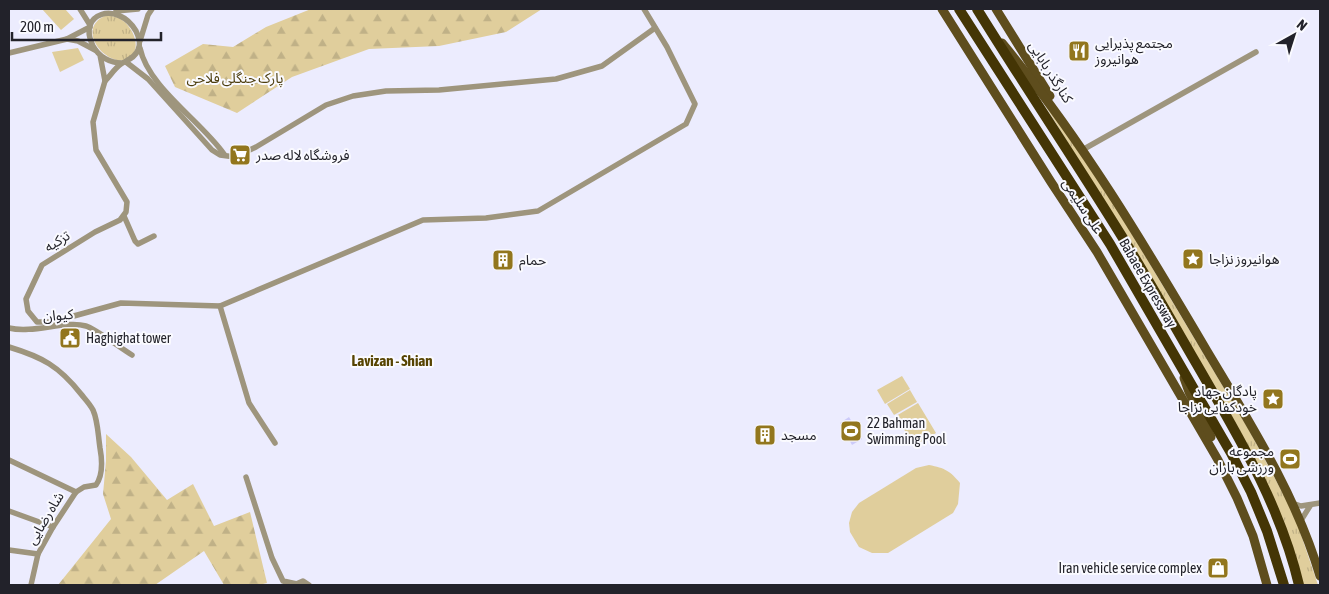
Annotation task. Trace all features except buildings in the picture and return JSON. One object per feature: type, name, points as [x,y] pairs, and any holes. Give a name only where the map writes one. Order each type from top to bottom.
[{"type":"highway","name":"Babaee Expressway","points":[[959,9],[1110,244],[1231,453],[1251,492],[1267,531],[1284,585]]},
{"type":"highway","name":"Babaee Expressway","points":[[976,9],[1122,236],[1244,446],[1264,486],[1280,526],[1299,585]]},
{"type":"main road","name":"علی سلیمی","points":[[942,9],[1097,252],[1218,460],[1253,536],[1267,585]]},
{"type":"main road","name":"کنارگذر بابایی","points":[[996,9],[1084,150]]},
{"type":"main road","points":[[983,19],[1019,63],[1084,150],[1135,229],[1259,438],[1281,479],[1300,522],[1320,576]]},
{"type":"main road","points":[[1178,362],[1189,392],[1225,466],[1237,498]]},
{"type":"street","points":[[80,9],[90,26],[91,40],[95,50]]},
{"type":"street","points":[[114,12],[138,9]]},
{"type":"street","points":[[105,81],[134,55],[140,44],[148,15],[152,9]]},
{"type":"street","points":[[275,443],[249,403],[220,306],[423,220],[486,218],[538,211],[686,124],[695,104],[667,47],[644,9]]},
{"type":"street","points":[[9,53],[67,40],[90,26],[96,16],[104,10],[121,14],[133,26],[150,78]]},
{"type":"street","points":[[67,40],[78,42],[95,50],[112,62],[124,63],[150,78],[224,154],[235,156],[256,147],[326,106],[353,96],[386,91],[439,90],[556,79],[602,66],[655,28]]},
{"type":"street","points":[[1084,150],[1256,52]]},
{"type":"street","points":[[100,55],[105,81],[92,122],[96,150],[127,202],[124,216],[135,240],[138,244],[154,236]]},
{"type":"street","name":"تزکیه","points":[[124,216],[42,265],[26,299],[28,311],[37,322],[52,322],[121,303],[220,306]]},
{"type":"street","name":"کیوان","points":[[9,328],[38,329],[68,325],[87,326],[132,355]]},
{"type":"street","name":"شاه رضایی","points":[[9,347],[32,354],[50,363],[72,382],[93,408],[102,461],[99,481],[96,485],[84,487],[76,492],[53,527],[38,554],[31,585]]},
{"type":"street","points":[[9,460],[76,492]]},
{"type":"street","points":[[246,477],[272,558],[284,581],[295,585],[303,581],[310,585]]},
{"type":"street","points":[[1292,503],[1301,506],[1320,503]]},
{"type":"street","points":[[1300,522],[1310,506]]},
{"type":"street","points":[[9,511],[53,527]]},
{"type":"street","points":[[9,550],[38,554]]},
{"type":"green space","points":[[42,9],[65,9],[74,19],[61,30]]},
{"type":"green space","name":"پارک جنگلی فلاحی","points":[[311,9],[542,9],[506,32],[439,46],[369,49],[292,77],[237,113],[175,87],[165,66],[203,44],[233,47],[266,27]]},
{"type":"green space","points":[[107,15],[122,20],[133,33],[136,45],[135,51],[127,59],[111,58],[97,45],[93,37],[93,29],[97,21]]},
{"type":"green space","points":[[78,48],[84,60],[60,72],[52,52]]},
{"type":"green space","points":[[1023,70],[1092,167],[1249,430],[1294,514],[1318,585],[1303,585],[1294,553],[1143,264]]},
{"type":"green space","points":[[902,376],[910,389],[885,404],[877,390]]},
{"type":"green space","points":[[910,390],[917,402],[894,415],[887,404]]},
{"type":"green space","points":[[918,403],[936,433],[914,446],[896,416]]},
{"type":"green space","points":[[106,434],[131,457],[167,500],[193,484],[214,526],[250,512],[267,583],[259,585],[224,585],[204,551],[155,585],[58,585],[111,519],[103,494]]},
{"type":"green space","points":[[929,465],[947,471],[960,483],[958,504],[953,513],[888,553],[872,553],[859,547],[850,532],[849,523],[852,512],[859,503],[916,468]]},
{"type":"water","name":"22 Bahman Swimming Pool","points":[[849,417],[862,439],[852,445],[840,423]]},
{"type":"place","name":"مجتمع پذیرایی هوانیروز","points":[[1079,51]]},
{"type":"place","name":"فروشگاه لاله صدر","points":[[240,155]]},
{"type":"place","name":"هوانیروز نزاجا","points":[[1193,259]]},
{"type":"place","name":"حمام","points":[[503,260]]},
{"type":"place","name":"Haghighat tower","points":[[70,338]]},
{"type":"place","name":"پادگان جهاد خودکفایی نزاجا","points":[[1273,399]]},
{"type":"place","name":"22 Bahman Swimming Pool","points":[[851,431]]},
{"type":"place","name":"مسجد","points":[[765,435]]},
{"type":"place","name":"مجموعه ورزشی باران","points":[[1290,459]]},
{"type":"place","name":"Iran vehicle service complex","points":[[1218,568]]},
{"type":"district","name":"Lavizan - Shian","points":[[392,360]]}]
